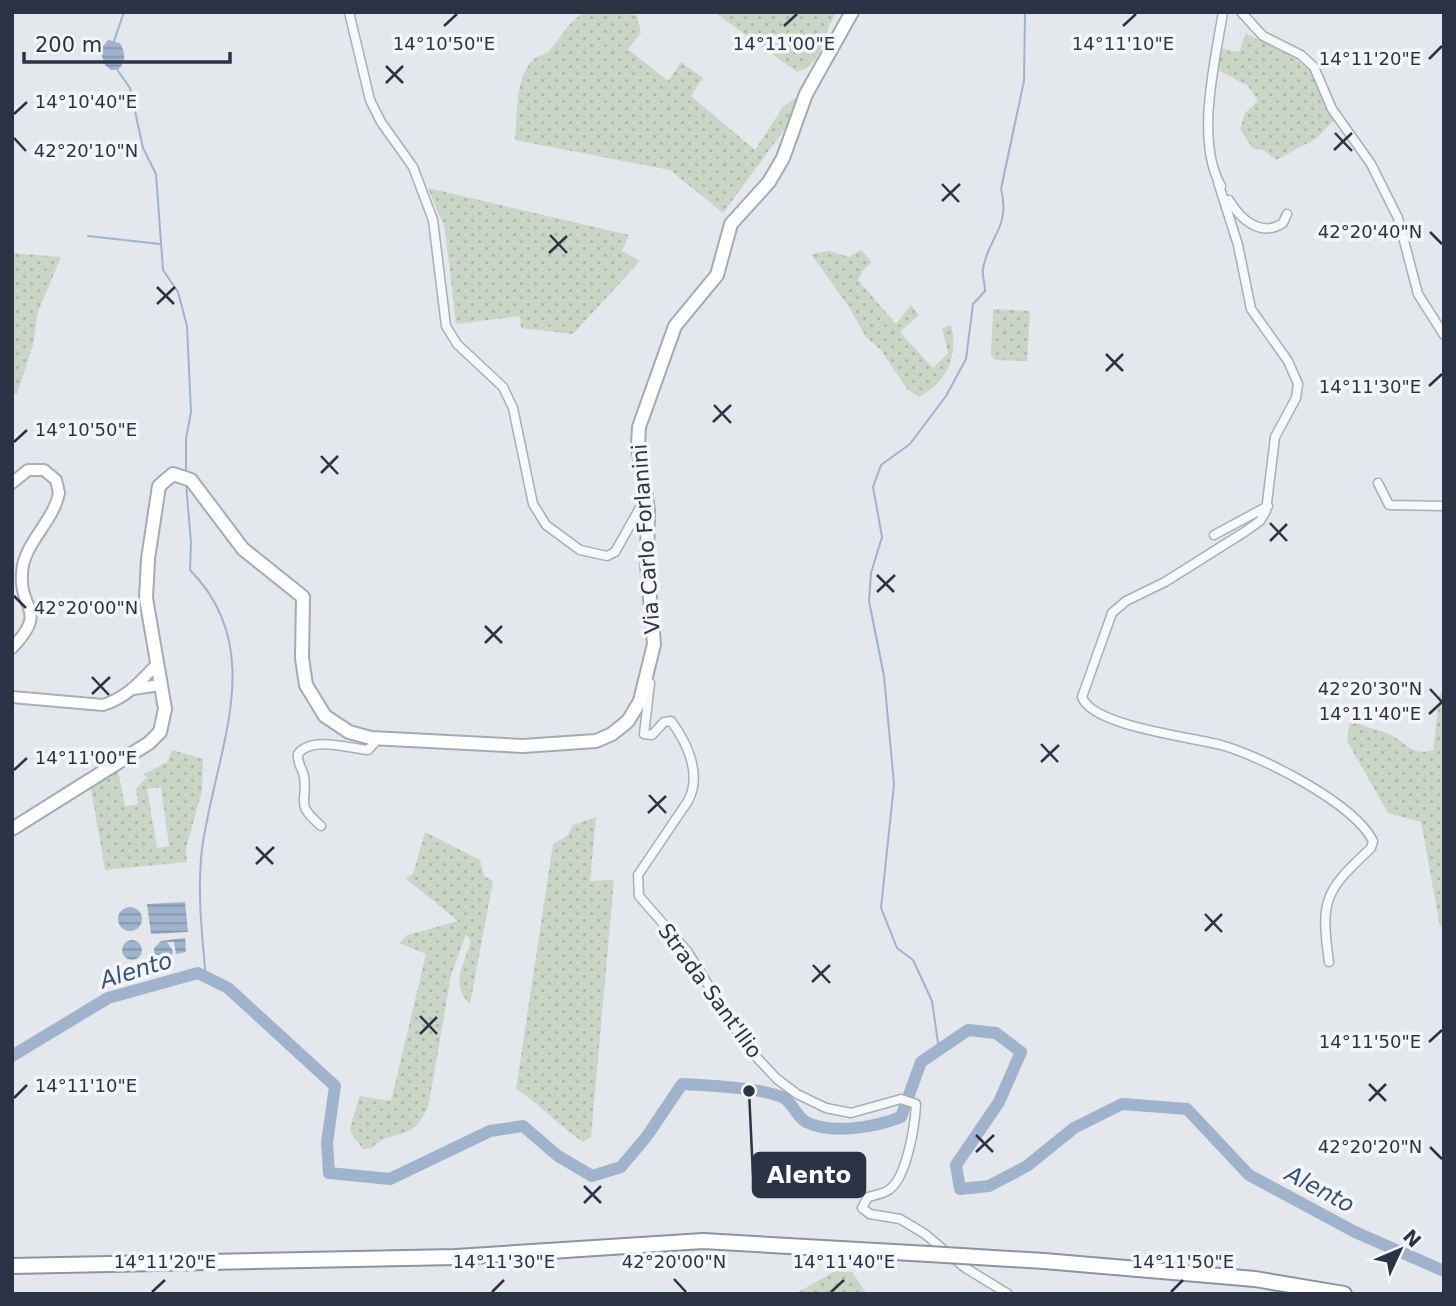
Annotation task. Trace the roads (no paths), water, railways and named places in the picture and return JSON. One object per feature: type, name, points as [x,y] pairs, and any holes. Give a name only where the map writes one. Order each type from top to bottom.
[{"type":"highway","points":[[12,1265],[456,1257],[703,1241],[1044,1261],[1255,1279],[1344,1294]]},
{"type":"main road","name":"Via Carlo Forlanini","points":[[12,829],[149,743],[164,722],[146,598],[148,559],[159,486],[168,476],[178,474],[191,480],[243,550],[303,597],[302,658],[306,685],[320,710],[349,732],[378,738],[523,746],[596,741],[612,734],[628,721],[638,705],[654,644],[647,564],[646,497],[638,446],[639,427],[675,326],[717,275],[731,223],[776,170],[806,94],[852,12]]},
{"type":"main road","points":[[12,483],[21,474],[37,468],[54,476],[60,493],[24,562],[21,575],[32,619],[28,631],[12,648]]},
{"type":"main road","points":[[12,697],[103,705],[116,701],[134,689],[156,665]]},
{"type":"main road","points":[[134,689],[160,685]]},
{"type":"street","points":[[349,12],[351,32],[370,100],[381,122],[413,167],[433,220],[446,326],[457,344],[503,387],[513,408],[533,504],[546,525],[580,550],[607,556],[615,552],[646,497]]},
{"type":"street","points":[[1223,12],[1209,120],[1209,156],[1232,224],[1251,309],[1288,361],[1298,384],[1296,398],[1275,436],[1268,506],[1260,521],[1165,582],[1126,601],[1112,613],[1082,697],[1085,705],[1097,713],[1154,731],[1221,745],[1268,762],[1342,810],[1370,835],[1373,841],[1371,848],[1337,881],[1327,899],[1323,924],[1329,962]]},
{"type":"street","points":[[1241,12],[1263,36],[1301,55],[1314,67],[1332,109],[1371,164],[1398,218],[1418,294],[1444,335]]},
{"type":"street","points":[[1218,182],[1238,216],[1248,223],[1268,229],[1277,227],[1287,214]]},
{"type":"street","points":[[1378,483],[1389,505],[1444,506]]},
{"type":"street","points":[[1214,535],[1268,506]]},
{"type":"street","name":"Strada Sant'Ilio","points":[[648,670],[651,677],[644,734],[652,734],[664,722],[671,721],[692,763],[694,790],[638,875],[639,896],[687,951],[747,1047],[777,1079],[797,1094],[826,1108],[851,1113],[901,1099],[916,1104],[915,1125],[902,1171],[892,1188],[868,1197],[862,1206],[870,1214],[900,1219],[925,1234],[964,1267],[1008,1294]]},
{"type":"street","points":[[321,826],[306,813],[302,800],[304,775],[298,754],[302,748],[313,744],[368,750],[378,738]]},
{"type":"water","points":[[108,40],[120,43],[123,51],[123,64],[118,70],[111,70],[105,65],[100,50]]},
{"type":"water","points":[[185,902],[188,932],[151,934],[147,904]]},
{"type":"water","points":[[130,907],[138,911],[142,919],[138,927],[130,931],[122,927],[118,919],[122,911]]},
{"type":"water","points":[[185,938],[186,952],[176,954],[174,942],[167,942],[173,951],[170,960],[162,963],[154,958],[154,948],[161,941]]},
{"type":"water","points":[[128,940],[136,940],[142,950],[136,960],[128,960],[122,954],[122,946]]},
{"type":"waterway","points":[[114,41],[124,12]]},
{"type":"waterway","points":[[939,1050],[932,1001],[913,960],[897,948],[881,908],[894,784],[884,676],[869,601],[871,573],[882,537],[873,487],[881,465],[910,444],[946,396],[966,359],[973,304],[985,291],[983,269],[1003,213],[1001,189],[1024,81],[1025,12]]},
{"type":"waterway","points":[[118,71],[130,88],[143,148],[156,174],[163,270],[178,292],[187,326],[191,412],[186,439],[186,471]]},
{"type":"waterway","points":[[88,236],[160,244]]},
{"type":"waterway","points":[[186,483],[191,543],[190,570],[214,601],[227,634],[232,668],[231,704],[202,849],[201,914],[206,978]]},
{"type":"waterway","name":"Alento","points":[[12,1056],[108,998],[198,973],[228,988],[335,1086],[327,1143],[329,1173],[390,1179],[490,1131],[523,1126],[558,1156],[592,1176],[621,1167],[647,1136],[682,1084],[734,1088],[775,1095],[784,1098],[803,1120],[817,1126],[841,1129],[867,1126],[901,1117],[921,1062],[968,1030],[996,1033],[1021,1052],[999,1102],[956,1165],[960,1189],[989,1186],[1027,1166],[1074,1128],[1122,1104],[1187,1109],[1249,1175],[1355,1232],[1444,1271]]},
{"type":"place","name":"Alento","points":[[749,1091]]}]
